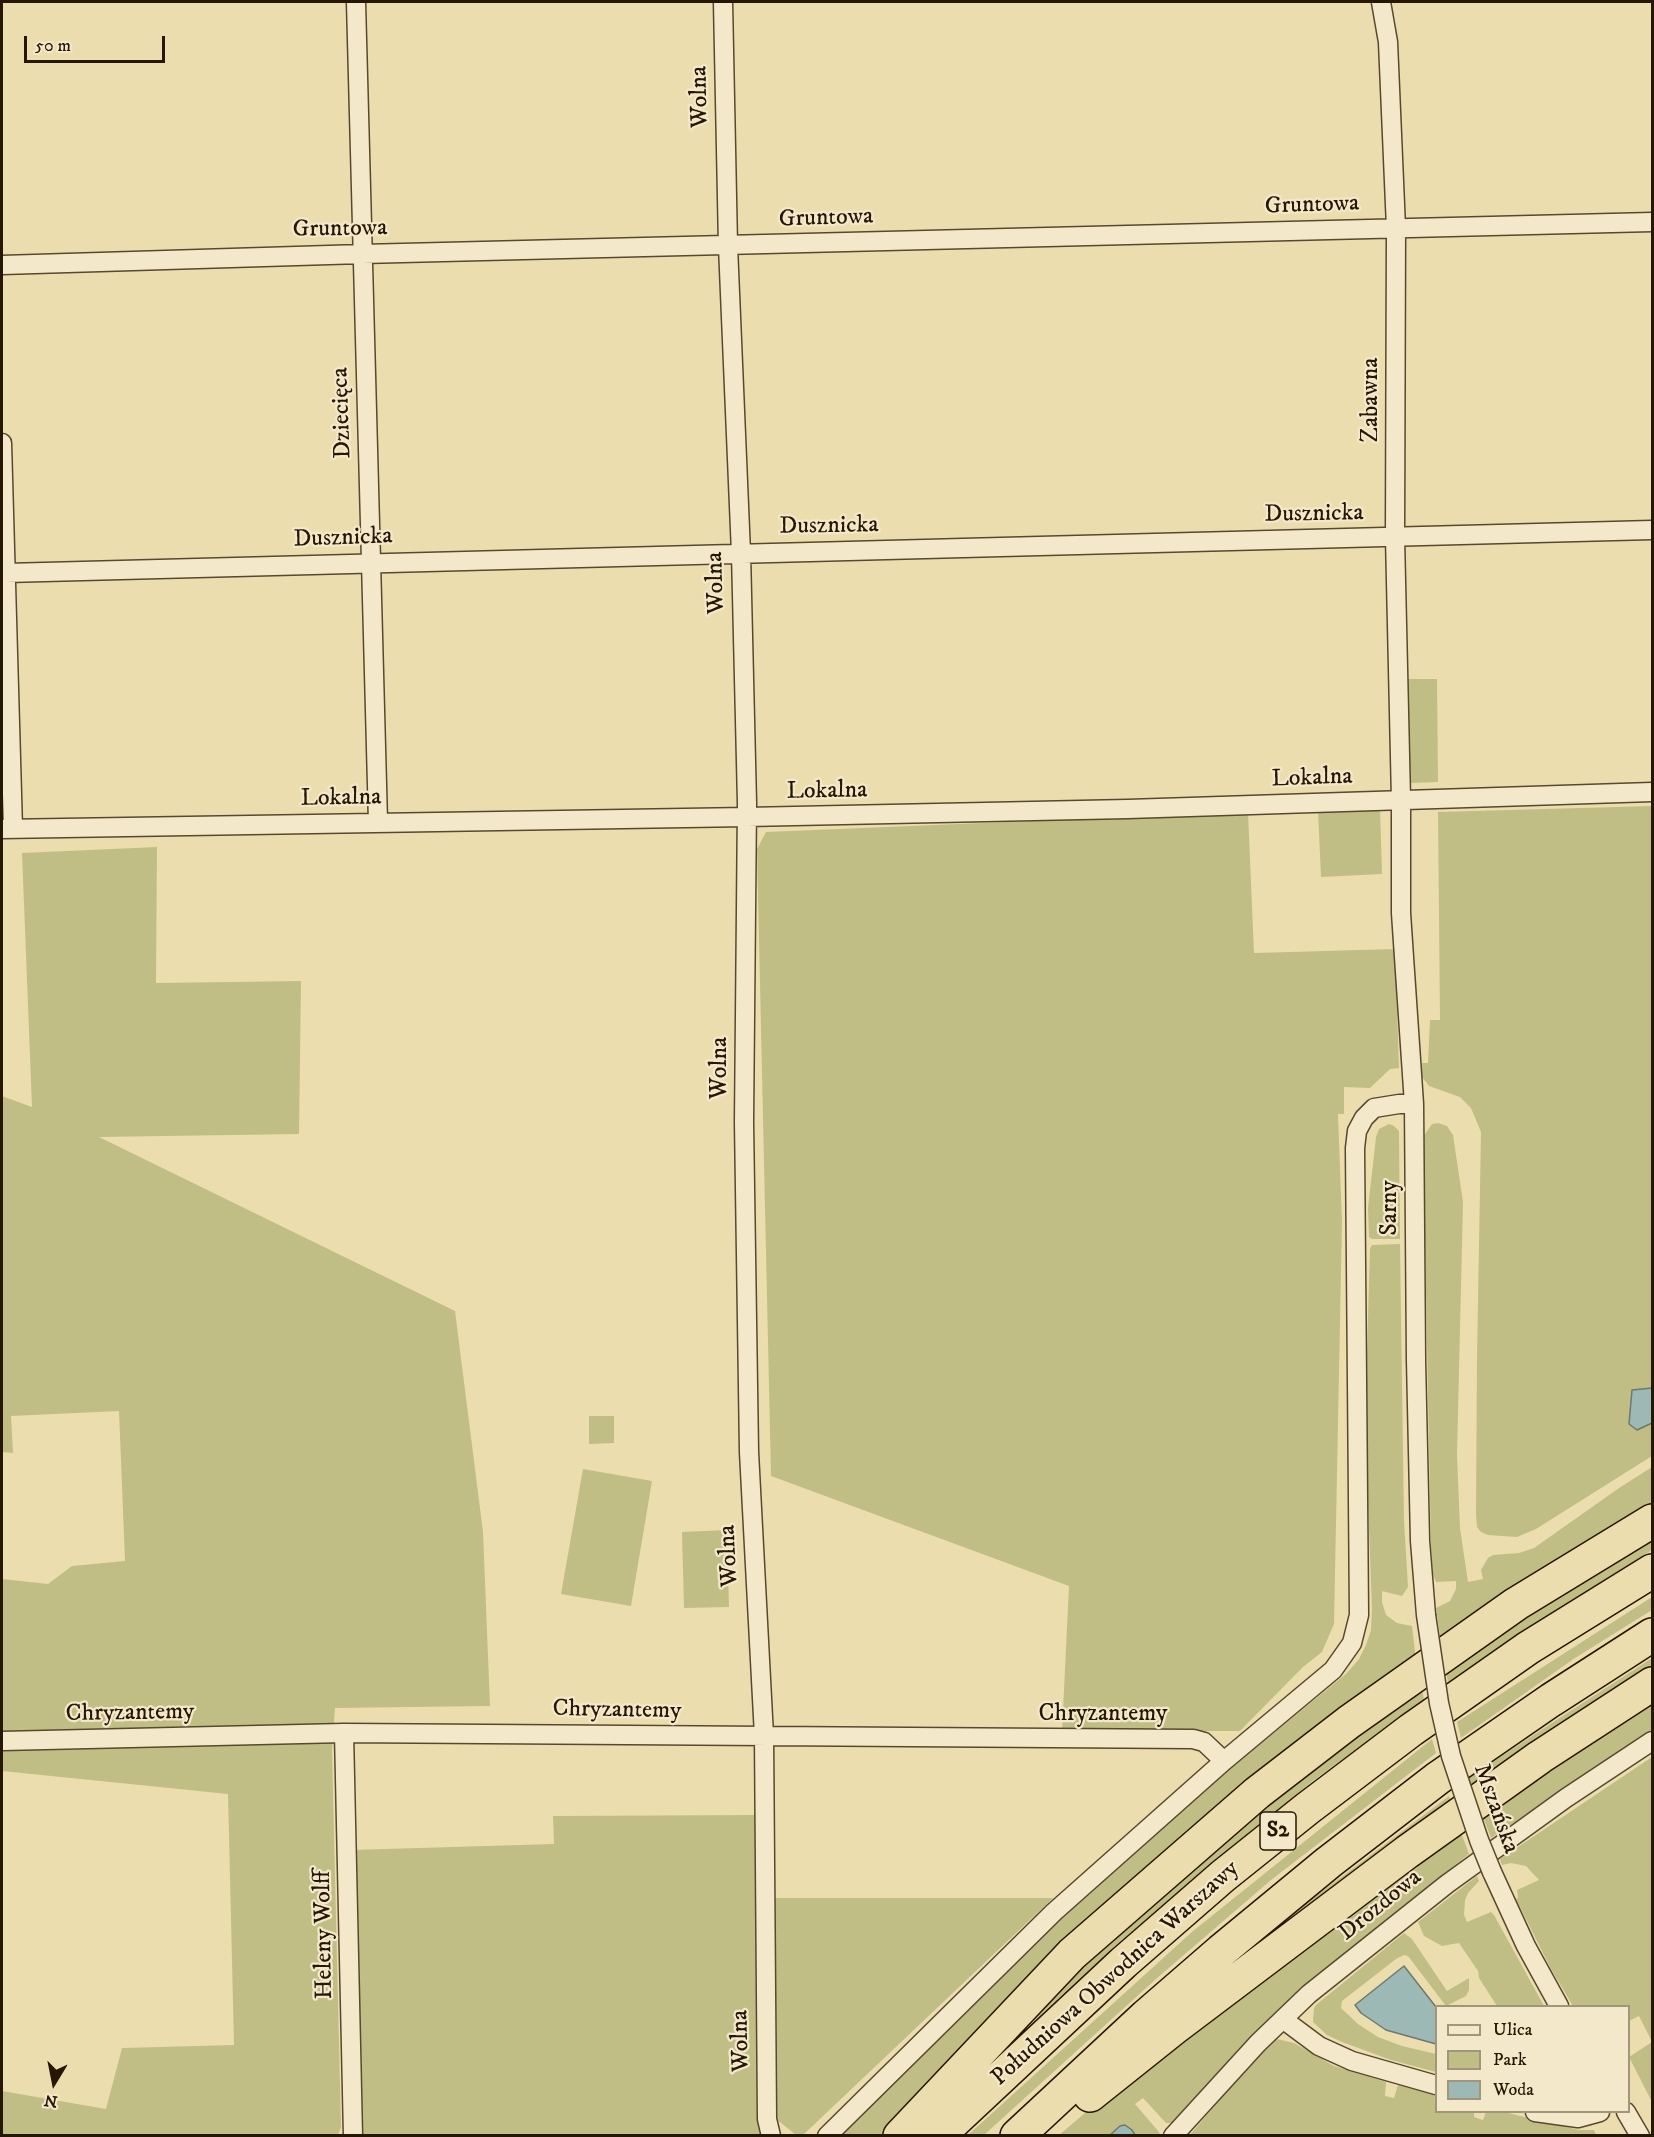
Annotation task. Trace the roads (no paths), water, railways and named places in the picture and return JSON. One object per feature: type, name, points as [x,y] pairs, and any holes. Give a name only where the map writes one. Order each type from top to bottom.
[{"type":"highway","points":[[900,2136],[1072,1954],[1257,1792],[1349,1722],[1516,1604],[1653,1521]]},
{"type":"highway","name":"Południowa Obwodnica Warszawy","points":[[938,2136],[1123,1963],[1223,1876],[1299,1815],[1411,1730],[1518,1655],[1653,1571]]},
{"type":"highway","name":"S2","points":[[1017,2136],[1146,2016],[1329,1862],[1438,1778],[1551,1700],[1653,1635]]},
{"type":"highway","points":[[1042,2136],[1174,2028],[1407,1852],[1540,1757],[1653,1684]]},
{"type":"street","name":"Dziecięca","points":[[356,2],[378,822]]},
{"type":"street","name":"Wolna","points":[[723,2],[728,246],[741,553],[747,817],[744,1122],[749,1452],[764,1736],[767,2095],[771,2136]]},
{"type":"street","name":"Zabawna","points":[[1381,2],[1388,42],[1396,228],[1395,537],[1401,800]]},
{"type":"street","name":"Gruntowa","points":[[2,265],[1653,222]]},
{"type":"street","points":[[2,443],[6,573],[7,829]]},
{"type":"street","name":"Dusznicka","points":[[6,573],[1653,530]]},
{"type":"street","name":"Lokalna","points":[[7,829],[1140,809],[1653,792]]},
{"type":"street","name":"Sarny","points":[[1401,800],[1401,913],[1414,1104],[1420,1541],[1426,1615]]},
{"type":"street","points":[[827,2136],[1054,1912],[1224,1761],[1333,1670],[1352,1643],[1357,1629],[1359,1597],[1355,1148],[1357,1131],[1364,1118],[1374,1108],[1414,1104]]},
{"type":"street","name":"Mszańska","points":[[1426,1615],[1438,1702],[1451,1756],[1479,1840],[1526,1946],[1558,2005]]},
{"type":"street","name":"Chryzantemy","points":[[2,1741],[344,1733],[1193,1739],[1204,1742],[1224,1761]]},
{"type":"street","name":"Heleny Wolff","points":[[344,1733],[353,2136]]},
{"type":"street","name":"Drozdowa","points":[[1173,2136],[1258,2043],[1310,1994],[1447,1884],[1566,1798],[1653,1742]]},
{"type":"street","points":[[1284,2020],[1319,2046],[1352,2061],[1435,2084]]},
{"type":"street","points":[[1542,2113],[1578,2118],[1596,2113]]},
{"type":"street","points":[[1627,2113],[1640,2136]]},
{"type":"water","points":[[1652,1388],[1652,1423],[1637,1430],[1629,1424],[1632,1390]]},
{"type":"water","points":[[1404,1966],[1435,2006],[1435,2044],[1386,2030],[1361,2013],[1355,2005]]},
{"type":"water","points":[[1125,2125],[1135,2135],[1110,2135],[1120,2126]]}]
